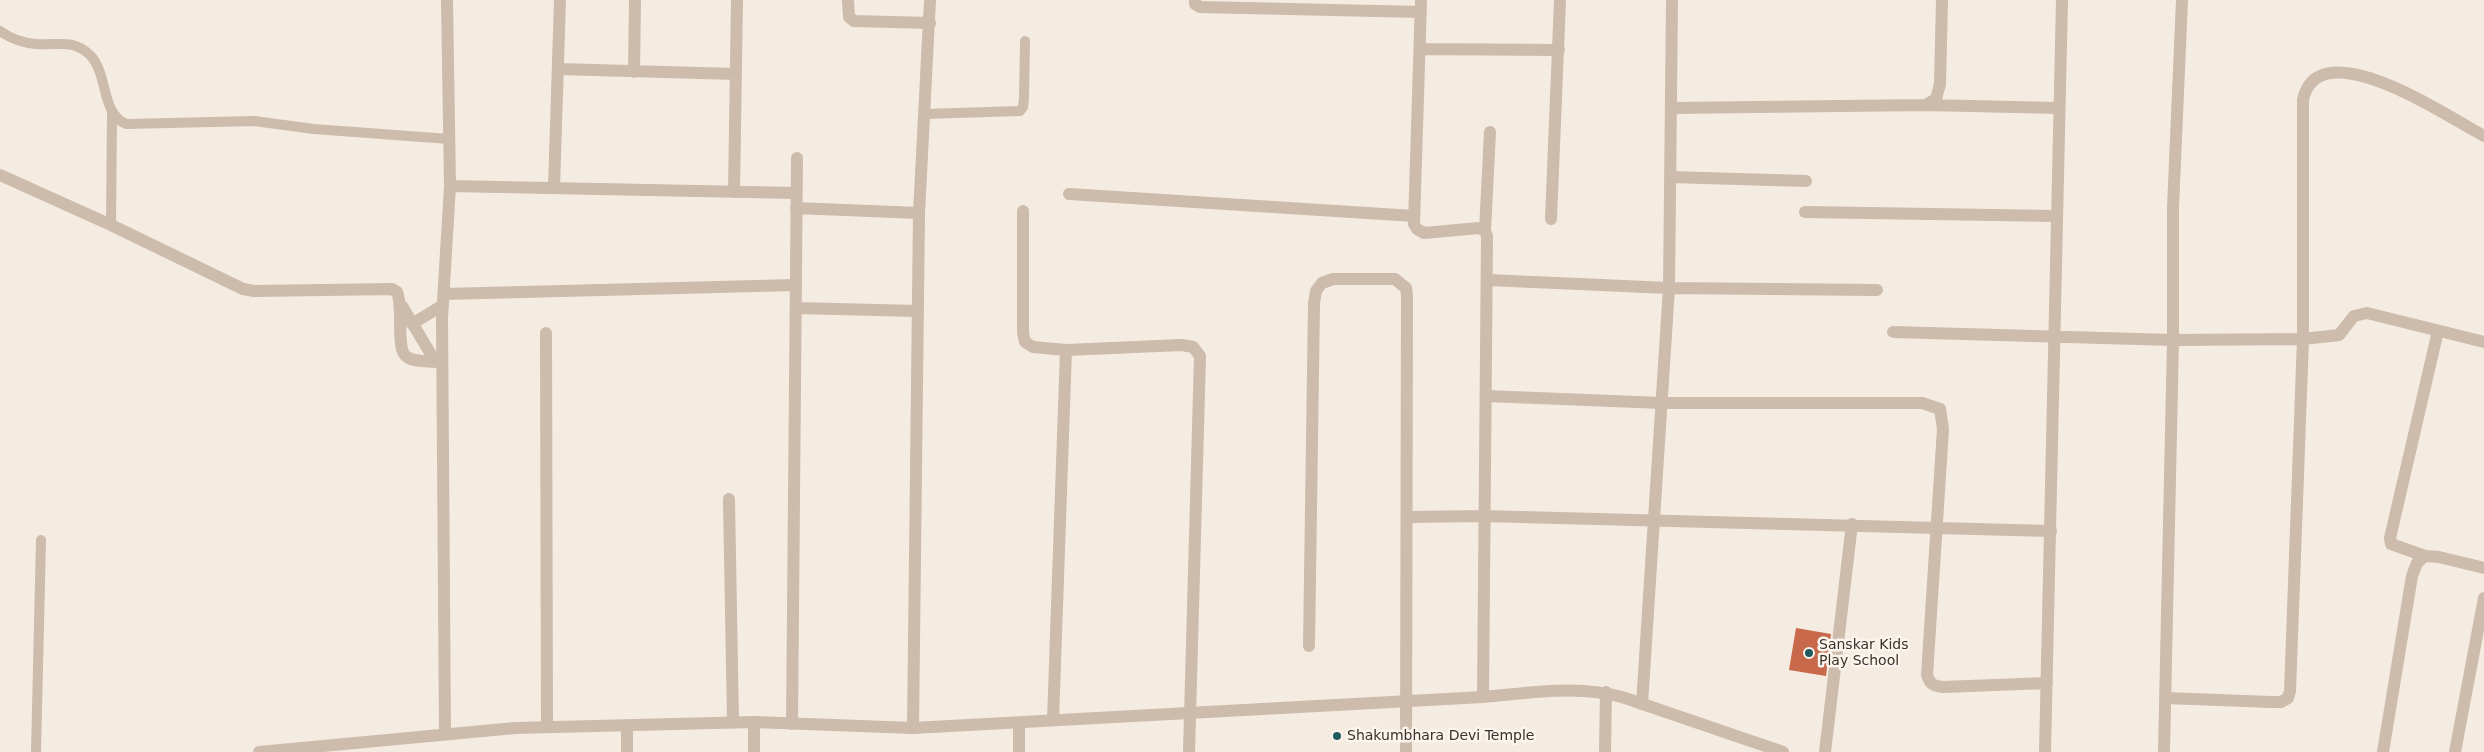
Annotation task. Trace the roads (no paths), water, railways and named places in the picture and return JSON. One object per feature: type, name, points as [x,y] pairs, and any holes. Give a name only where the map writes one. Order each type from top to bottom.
[{"type":"street","points":[[444,734],[439,362],[450,186],[447,0]]},
{"type":"street","points":[[554,188],[560,0]]},
{"type":"street","points":[[634,72],[636,0]]},
{"type":"street","points":[[734,192],[737,0]]},
{"type":"street","points":[[848,0],[849,17],[854,22],[930,23]]},
{"type":"street","points":[[914,728],[918,213],[930,0]]},
{"type":"street","points":[[1195,0],[1195,4],[1200,7],[1421,6],[1414,216],[1417,229],[1424,233],[1479,228],[1485,231]]},
{"type":"street","points":[[1551,219],[1560,0]]},
{"type":"street","points":[[1642,704],[1663,403],[1668,288],[1672,0]]},
{"type":"street","points":[[1926,105],[1936,99],[1940,84],[1942,0]]},
{"type":"street","points":[[2045,752],[2062,0]]},
{"type":"street","points":[[2164,752],[2173,340],[2173,208],[2182,0]]},
{"type":"street","points":[[1420,49],[1559,50]]},
{"type":"street","points":[[558,69],[736,74]]},
{"type":"street","points":[[2166,698],[2281,702],[2288,698],[2290,692],[2303,339],[2303,100],[2306,87],[2311,80],[2320,75],[2334,73],[2370,77],[2484,136]]},
{"type":"street","points":[[1670,108],[1926,105],[2059,108]]},
{"type":"street","points":[[1483,697],[1483,516],[1488,280],[1485,231],[1490,132]]},
{"type":"street","points":[[792,724],[797,158]]},
{"type":"street","points":[[0,175],[111,225],[243,289],[268,291],[386,288],[397,292],[412,324],[439,362]]},
{"type":"street","points":[[1670,177],[1806,181]]},
{"type":"street","points":[[450,186],[796,193]]},
{"type":"street","points":[[1069,194],[1414,216]]},
{"type":"street","points":[[796,208],[918,213]]},
{"type":"street","points":[[1023,211],[1022,333],[1025,342],[1033,347],[1066,350],[1182,345],[1194,347],[1200,356],[1189,752]]},
{"type":"street","points":[[1806,212],[2056,216]]},
{"type":"street","points":[[1309,646],[1314,303],[1316,291],[1322,283],[1334,279],[1395,280],[1406,288],[1406,752]]},
{"type":"street","points":[[1488,280],[1668,288],[1877,290]]},
{"type":"street","points":[[412,324],[444,300],[796,285]]},
{"type":"street","points":[[402,306],[400,345],[402,352],[407,358],[439,362]]},
{"type":"street","points":[[796,308],[918,311]]},
{"type":"street","points":[[1893,332],[2054,335],[2173,340],[2303,339],[2339,335],[2354,316],[2359,313],[2367,313],[2484,342]]},
{"type":"street","points":[[2438,331],[2390,538],[2391,544],[2425,556],[2439,556],[2484,568]]},
{"type":"street","points":[[546,333],[547,727]]},
{"type":"street","points":[[1054,720],[1066,350]]},
{"type":"street","points":[[1486,396],[1663,403],[1922,403],[1940,409],[1943,429],[1936,527],[1929,682],[1935,686],[1943,687],[2047,683]]},
{"type":"street","points":[[729,499],[733,722]]},
{"type":"street","points":[[1407,517],[1483,516],[1852,524],[2051,531]]},
{"type":"street","points":[[1825,752],[1852,524]]},
{"type":"street","points":[[2383,752],[2412,576],[2417,563],[2425,556]]},
{"type":"street","points":[[2454,752],[2484,598]]},
{"type":"street","points":[[267,751],[444,734],[547,727],[754,722],[914,728],[1483,697],[1572,688],[1606,692],[1782,752]]},
{"type":"street","points":[[1605,752],[1606,692]]},
{"type":"street","points":[[754,722],[754,752]]},
{"type":"street","points":[[1018,752],[1019,723]]},
{"type":"street","points":[[627,726],[627,752]]},
{"type":"lane","points":[[0,31],[28,43],[38,45],[59,42],[80,48],[95,62],[112,113],[118,121],[126,124],[254,121],[314,129],[449,139]]},
{"type":"lane","points":[[924,114],[1020,111],[1023,107],[1024,98],[1025,40]]},
{"type":"lane","points":[[111,225],[112,113]]},
{"type":"lane","points":[[36,752],[40,540]]},
{"type":"place","name":"Sanskar Kids Play School","points":[[1809,653]]},
{"type":"place","name":"Shakumbhara Devi Temple","points":[[1337,736]]}]
